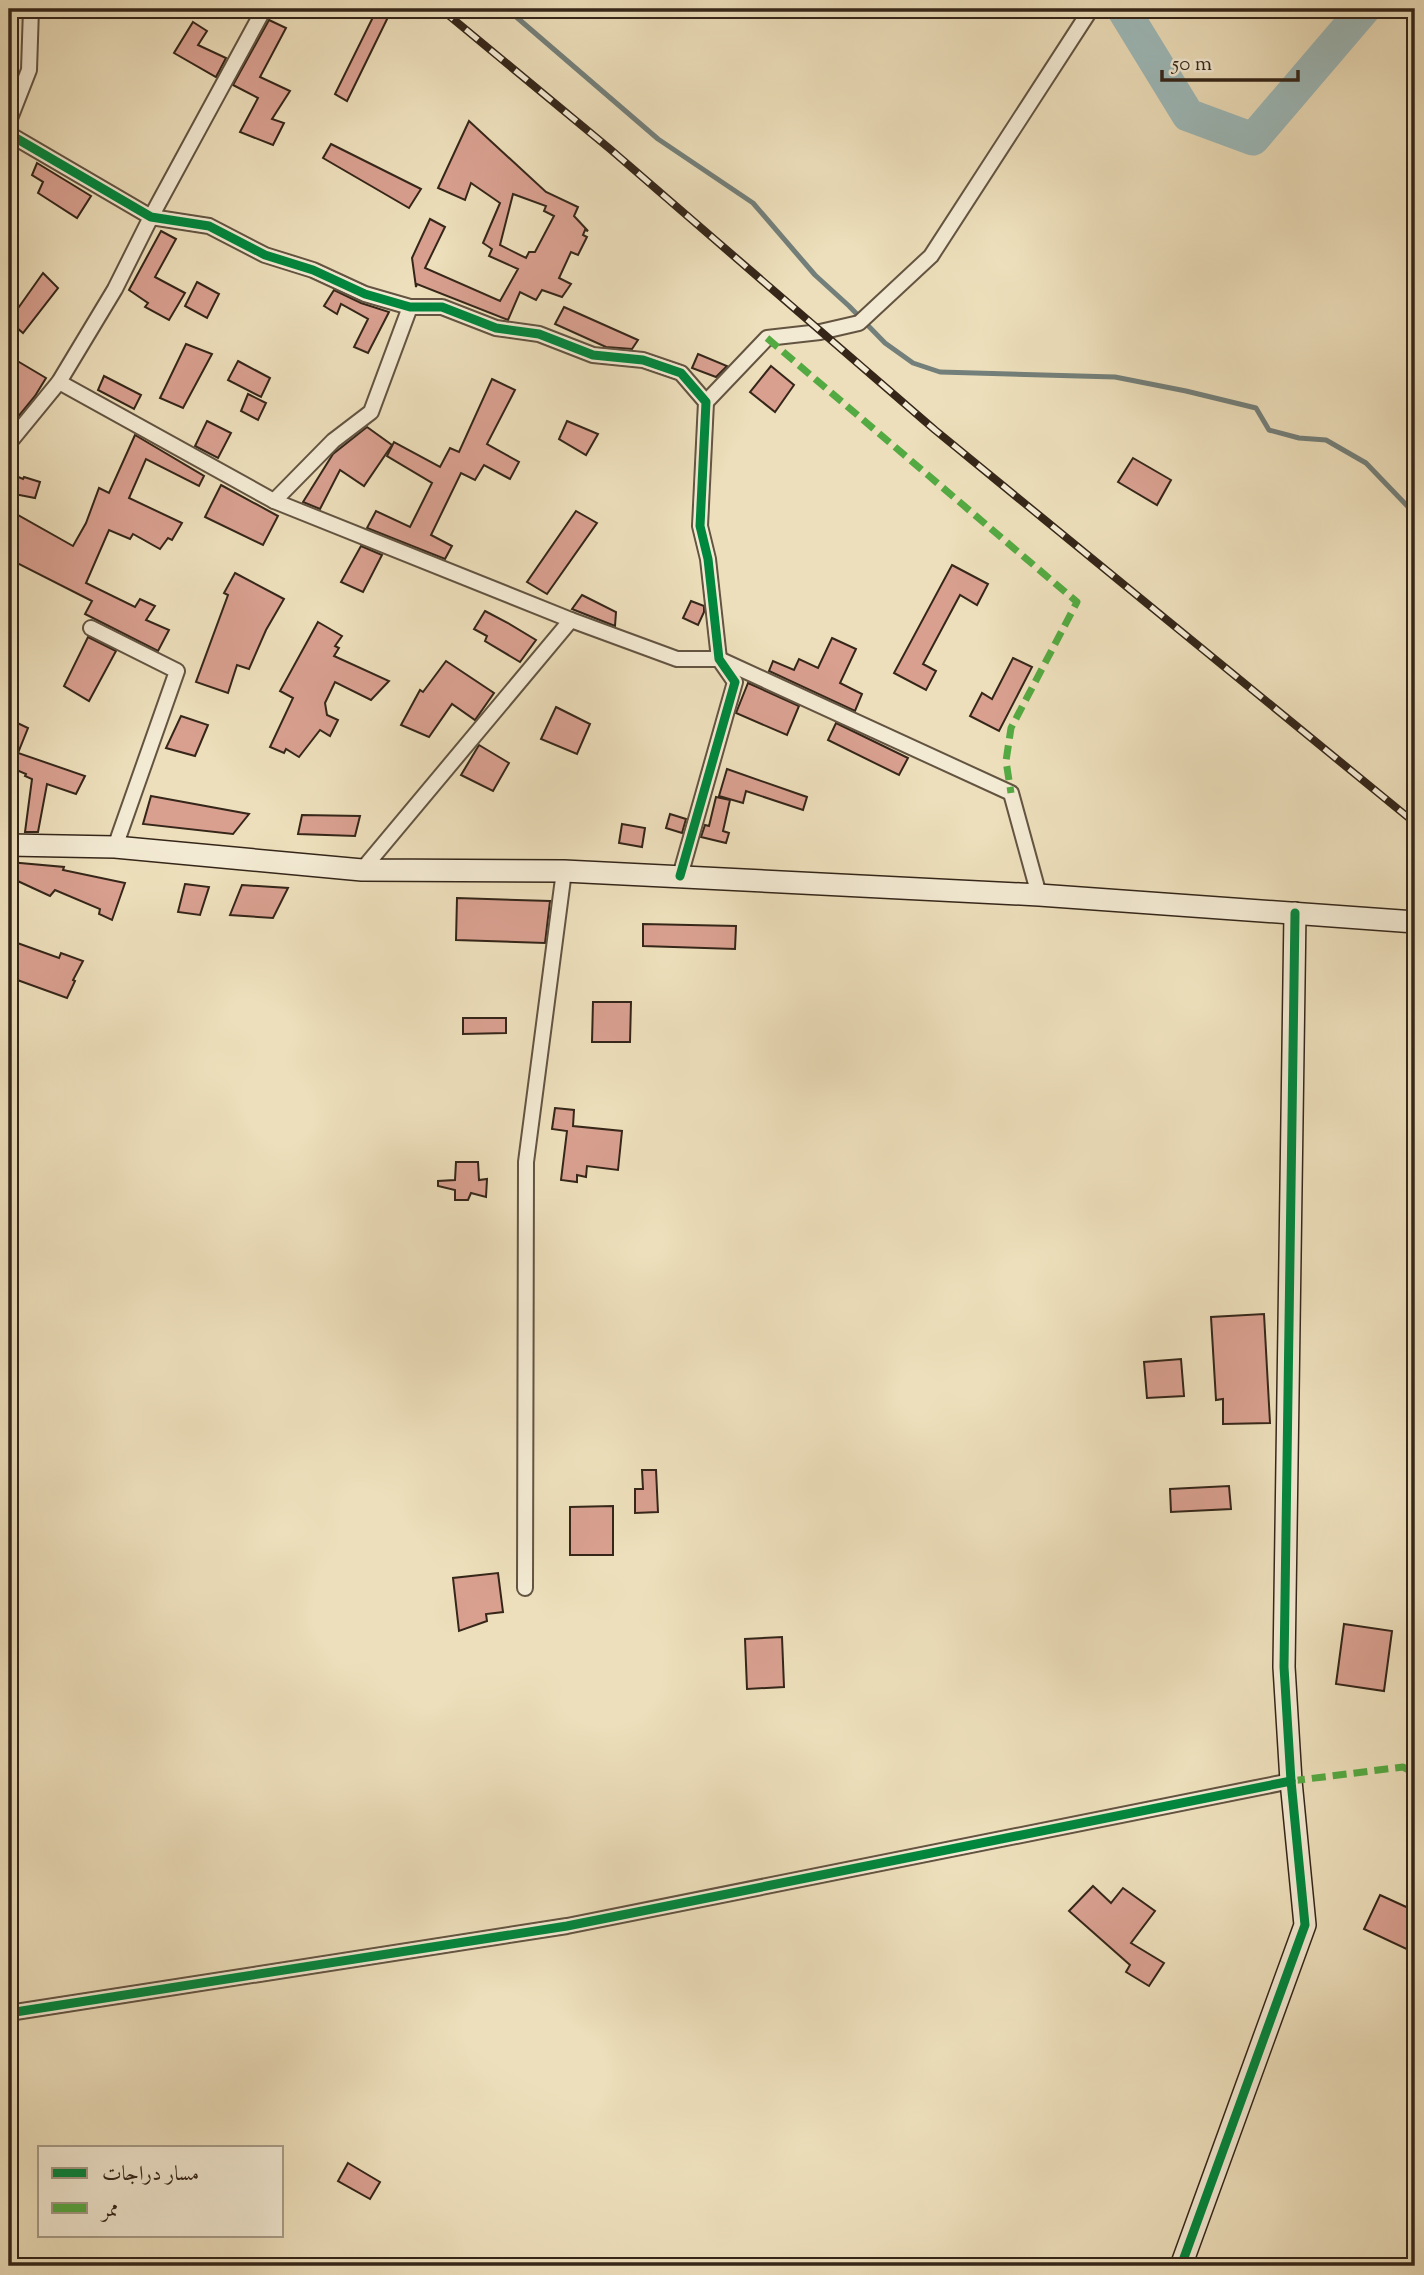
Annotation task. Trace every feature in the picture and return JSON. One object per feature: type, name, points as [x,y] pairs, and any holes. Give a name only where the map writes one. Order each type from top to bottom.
[{"type":"main road","points":[[9,845],[115,847],[362,870],[564,871],[1039,895],[1415,922]]},
{"type":"main road","points":[[1181,2266],[1305,1924],[1291,1781],[1284,1667],[1295,913]]},
{"type":"street","points":[[9,121],[29,71],[31,9]]},
{"type":"street","points":[[9,443],[59,382],[115,289],[151,216],[264,9]]},
{"type":"street","points":[[680,876],[735,682],[719,659],[708,559],[700,526],[706,402],[767,338],[820,332],[863,319],[931,256],[1091,9]]},
{"type":"street","points":[[9,134],[151,216],[209,226],[265,255],[313,270],[365,294],[410,307],[442,307],[496,328],[539,334],[593,355],[643,360],[681,373],[706,402]]},
{"type":"street","points":[[274,501],[333,441],[371,412],[410,307]]},
{"type":"street","points":[[59,382],[274,501],[571,620],[677,659],[719,659],[1011,793],[1039,895]]},
{"type":"street","points":[[362,870],[571,620]]},
{"type":"street","points":[[91,628],[177,671],[115,847]]},
{"type":"street","points":[[525,1588],[526,1162],[564,871]]},
{"type":"street","points":[[9,2013],[568,1926],[1291,1781]]},
{"type":"building","points":[[377,9],[392,9],[347,101],[335,94]]},
{"type":"building","points":[[269,20],[286,28],[260,77],[290,91],[272,119],[284,123],[273,145],[240,132],[258,98],[233,85]]},
{"type":"building","points":[[193,22],[207,31],[198,45],[226,58],[216,77],[174,53]]},
{"type":"building","points":[[469,121],[546,192],[578,207],[574,216],[588,231],[585,230],[583,235],[587,237],[578,255],[571,252],[559,278],[571,284],[562,297],[542,290],[536,300],[520,292],[508,320],[417,284],[416,287],[412,258],[430,219],[445,227],[425,268],[500,301],[518,269],[489,256],[492,249],[483,243],[500,203],[471,183],[465,200],[438,188]],"holes":[[[513,194],[546,206],[544,211],[554,216],[535,252],[529,252],[526,258],[500,245]]]},
{"type":"building","points":[[331,144],[421,189],[409,208],[323,158]]},
{"type":"building","points":[[37,163],[91,196],[77,218],[38,193],[43,182],[32,175]]},
{"type":"building","points":[[161,231],[176,239],[155,277],[185,293],[169,320],[145,307],[148,303],[129,290]]},
{"type":"building","points":[[43,273],[58,288],[23,333],[9,321]]},
{"type":"building","points":[[197,282],[219,294],[207,318],[185,306]]},
{"type":"building","points":[[334,290],[389,312],[368,353],[354,347],[368,319],[341,304],[337,314],[324,306]]},
{"type":"building","points":[[564,307],[638,340],[632,349],[606,347],[555,324]]},
{"type":"building","points":[[186,344],[212,354],[183,408],[160,398]]},
{"type":"building","points":[[698,354],[727,366],[716,377],[692,368]]},
{"type":"building","points":[[9,356],[46,378],[9,428]]},
{"type":"building","points":[[238,361],[270,378],[261,397],[228,380]]},
{"type":"building","points":[[771,366],[794,385],[775,412],[750,392]]},
{"type":"building","points":[[104,376],[141,395],[134,409],[98,390]]},
{"type":"building","points":[[492,379],[515,390],[487,444],[519,462],[510,479],[484,465],[475,480],[461,473],[431,535],[452,546],[445,559],[367,528],[376,511],[410,527],[432,483],[387,456],[394,442],[440,467],[450,448],[459,452]]},
{"type":"building","points":[[248,394],[266,403],[258,420],[241,411]]},
{"type":"building","points":[[207,421],[231,433],[218,458],[195,446]]},
{"type":"building","points":[[567,421],[598,434],[586,455],[559,439]]},
{"type":"building","points":[[367,427],[392,445],[364,486],[340,470],[320,509],[303,502],[333,454]]},
{"type":"building","points":[[135,435],[204,476],[199,486],[146,459],[129,498],[182,523],[172,540],[168,538],[160,549],[133,534],[130,539],[109,530],[86,583],[135,607],[140,599],[155,606],[146,620],[169,630],[158,651],[85,614],[92,601],[9,559],[9,510],[73,546],[86,523],[99,488],[109,493]]},
{"type":"building","points":[[1133,458],[1171,480],[1157,505],[1118,482]]},
{"type":"building","points":[[9,473],[40,482],[35,498],[9,493]]},
{"type":"building","points":[[221,485],[278,516],[263,545],[205,517]]},
{"type":"building","points":[[576,511],[597,523],[547,594],[527,582]]},
{"type":"building","points":[[361,546],[382,555],[363,592],[341,582]]},
{"type":"building","points":[[952,565],[988,584],[977,605],[960,595],[923,664],[936,671],[926,690],[894,673]]},
{"type":"building","points":[[235,573],[284,599],[266,630],[249,669],[237,665],[228,693],[196,682],[228,595],[224,593]]},
{"type":"building","points":[[582,595],[616,612],[615,626],[572,609]]},
{"type":"building","points":[[691,601],[704,606],[698,625],[683,618]]},
{"type":"building","points":[[485,611],[536,640],[520,662],[485,641],[487,636],[474,629]]},
{"type":"building","points":[[318,622],[342,636],[335,646],[339,648],[334,656],[389,681],[371,700],[335,682],[325,703],[327,715],[338,720],[330,736],[320,730],[299,757],[286,749],[284,753],[270,747],[293,698],[280,691]]},
{"type":"building","points":[[88,637],[116,651],[89,701],[64,686]]},
{"type":"building","points":[[832,638],[856,649],[840,683],[862,694],[855,711],[769,671],[773,661],[794,670],[799,659],[818,668]]},
{"type":"building","points":[[1013,658],[1032,667],[999,731],[970,716],[982,693],[992,699]]},
{"type":"building","points":[[446,661],[494,693],[475,720],[452,704],[429,737],[401,725],[420,690],[423,692]]},
{"type":"building","points":[[748,683],[799,706],[787,735],[736,713]]},
{"type":"building","points":[[556,707],[590,724],[577,754],[541,739]]},
{"type":"building","points":[[181,716],[208,725],[195,756],[166,748]]},
{"type":"building","points":[[9,719],[28,728],[18,753],[85,776],[76,794],[47,784],[38,832],[25,832],[32,779],[12,768],[9,775]]},
{"type":"building","points":[[836,723],[908,758],[899,775],[828,740]]},
{"type":"building","points":[[479,745],[509,763],[493,791],[461,775]]},
{"type":"building","points":[[727,769],[807,797],[803,810],[746,791],[743,803],[719,796]]},
{"type":"building","points":[[151,796],[249,814],[233,834],[143,824]]},
{"type":"building","points":[[716,797],[730,800],[723,831],[729,833],[726,843],[701,837],[705,825],[709,826]]},
{"type":"building","points":[[670,814],[686,819],[682,833],[666,828]]},
{"type":"building","points":[[302,815],[360,816],[355,836],[298,834]]},
{"type":"building","points":[[622,824],[645,828],[642,847],[619,843]]},
{"type":"building","points":[[9,862],[64,867],[63,870],[125,883],[112,920],[99,914],[100,909],[55,890],[50,896],[9,877]]},
{"type":"building","points":[[185,884],[209,887],[200,915],[178,912]]},
{"type":"building","points":[[242,885],[288,888],[273,918],[230,915]]},
{"type":"building","points":[[457,898],[550,901],[545,943],[456,940]]},
{"type":"building","points":[[643,924],[736,926],[735,949],[643,946]]},
{"type":"building","points":[[9,940],[59,958],[61,953],[83,961],[67,998],[9,977]]},
{"type":"building","points":[[593,1002],[631,1002],[630,1042],[592,1042]]},
{"type":"building","points":[[463,1018],[506,1018],[506,1033],[463,1034]]},
{"type":"building","points":[[555,1108],[574,1110],[573,1126],[622,1131],[618,1170],[587,1166],[586,1177],[577,1175],[577,1182],[561,1180],[567,1131],[552,1129]]},
{"type":"building","points":[[456,1162],[478,1162],[479,1180],[487,1179],[486,1197],[471,1193],[468,1200],[455,1200],[455,1190],[438,1186],[438,1181],[455,1180]]},
{"type":"building","points":[[1264,1314],[1270,1423],[1223,1424],[1223,1399],[1216,1400],[1211,1317]]},
{"type":"building","points":[[1181,1359],[1184,1396],[1147,1398],[1144,1362]]},
{"type":"building","points":[[642,1470],[656,1470],[658,1512],[635,1513],[635,1489],[643,1489]]},
{"type":"building","points":[[1229,1486],[1231,1509],[1171,1512],[1170,1489]]},
{"type":"building","points":[[613,1506],[613,1555],[570,1555],[570,1507]]},
{"type":"building","points":[[498,1573],[503,1612],[486,1614],[487,1621],[459,1631],[453,1578]]},
{"type":"building","points":[[1344,1624],[1392,1631],[1384,1691],[1336,1684]]},
{"type":"building","points":[[782,1637],[784,1687],[747,1689],[745,1639]]},
{"type":"building","points":[[1093,1886],[1111,1903],[1123,1888],[1155,1911],[1131,1943],[1164,1963],[1149,1986],[1126,1972],[1130,1965],[1069,1911]]},
{"type":"building","points":[[1380,1895],[1415,1911],[1415,1953],[1364,1929]]},
{"type":"building","points":[[348,2163],[380,2182],[370,2199],[338,2181]]},
{"type":"waterway","points":[[507,9],[658,139],[753,203],[815,275],[885,343],[913,363],[940,372],[1115,377],[1256,408],[1269,430],[1299,438],[1326,440],[1366,463],[1415,514]]},
{"type":"waterway","points":[[1123,9],[1188,115],[1253,139],[1364,9]]},
{"type":"railway","points":[[441,9],[610,149],[935,430],[1415,823]]},
{"type":"marked path","points":[[767,338],[1077,602],[1011,728],[1006,761],[1011,793]]},
{"type":"marked path","points":[[1291,1781],[1403,1767],[1415,1774]]},
{"type":"cycle path","points":[[9,134],[151,217],[209,226],[265,255],[313,270],[365,294],[410,307],[442,307],[496,328],[539,334],[593,355],[643,360],[681,373],[706,402],[700,526],[708,559],[719,659],[735,682],[680,876]]},
{"type":"cycle path","points":[[1181,2266],[1305,1925],[1291,1781],[1284,1667],[1295,913]]},
{"type":"cycle path","points":[[9,2013],[567,1926],[1291,1781]]}]
